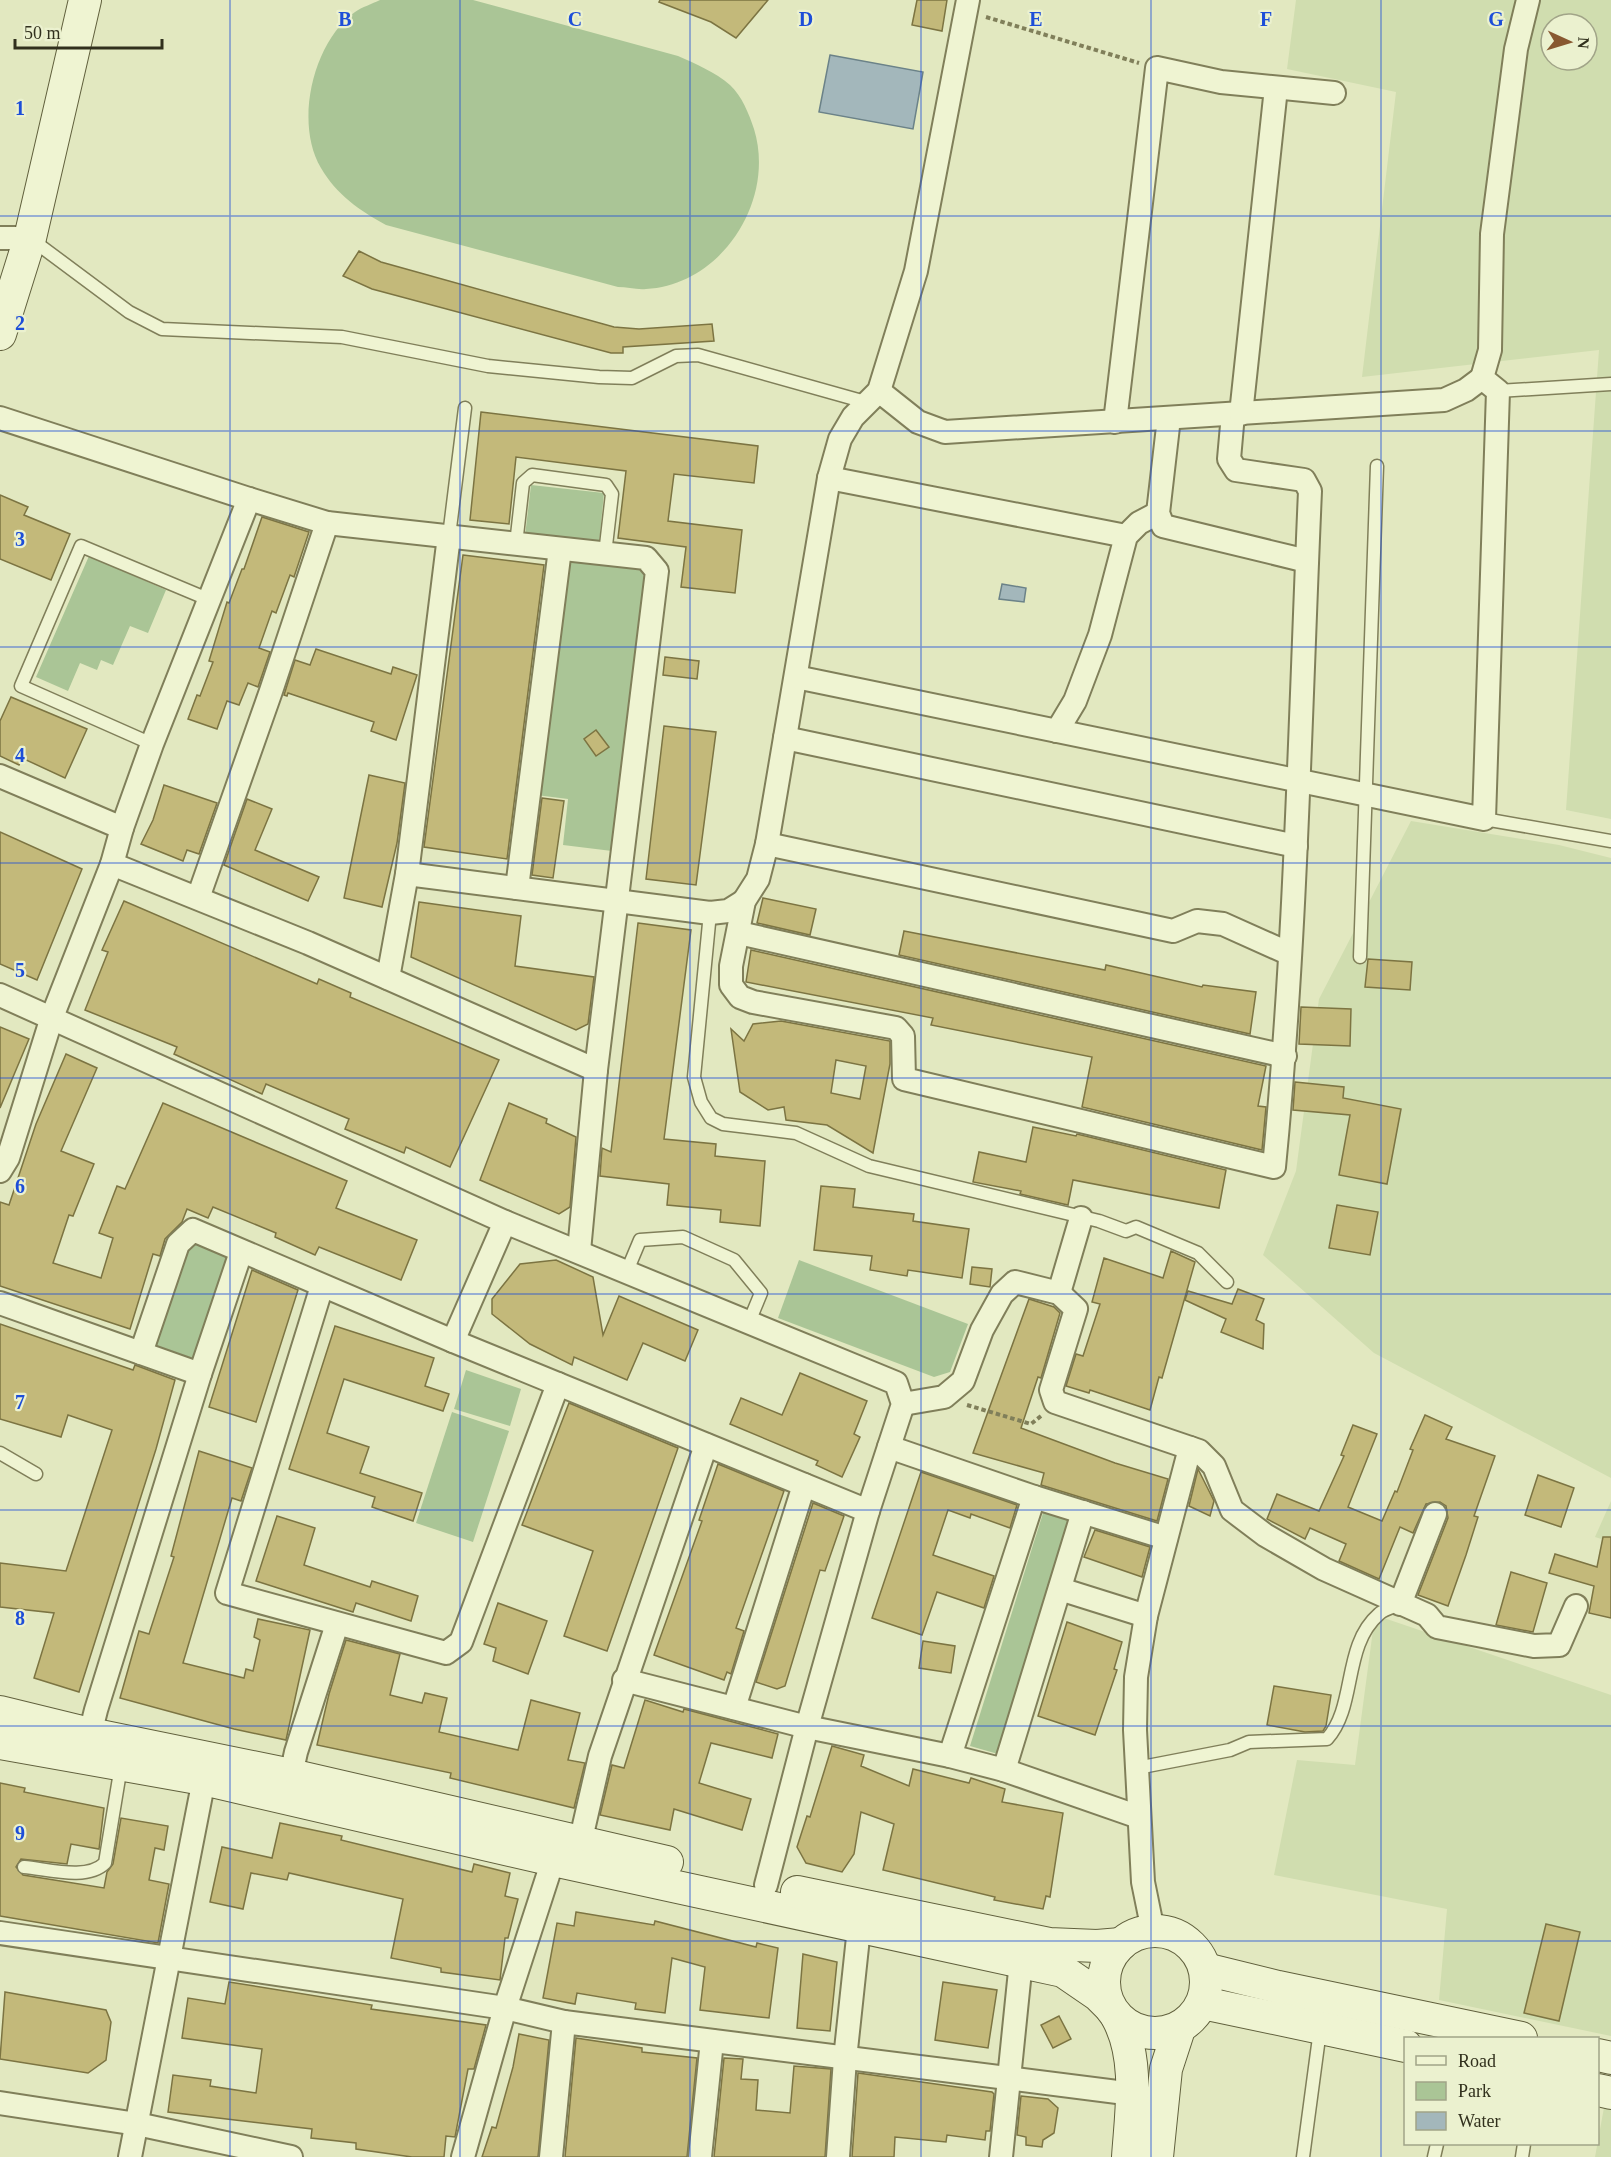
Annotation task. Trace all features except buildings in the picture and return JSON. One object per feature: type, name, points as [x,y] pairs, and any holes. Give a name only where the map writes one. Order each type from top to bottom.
[{"type":"main road","points":[[0,334],[15,238],[85,0]]},
{"type":"main road","points":[[0,1712],[90,1734],[206,1769],[553,1860],[587,1852],[1049,1944],[1097,1946],[1121,1944]]},
{"type":"main road","points":[[0,1743],[121,1764],[291,1775],[587,1852],[859,1928],[1063,1971],[1075,1977],[1114,2012],[1139,2032],[1166,2033],[1179,2029],[1203,2003],[1207,1986],[1205,1969],[1198,1953],[1186,1941],[1171,1933],[1153,1930],[1136,1934],[1121,1944],[1112,1954],[1105,1974],[1105,1995],[1114,2012],[1126,2033],[1132,2094],[1128,2157]]},
{"type":"main road","points":[[1205,1969],[1278,1988],[1516,2037]]},
{"type":"main road","points":[[1203,2003],[1404,2046]]},
{"type":"main road","points":[[1157,2157],[1166,2069],[1179,2029]]},
{"type":"street","points":[[796,676],[1484,819],[1492,234],[1516,49],[1527,0]]},
{"type":"street","points":[[967,5],[916,270],[874,397],[853,417],[840,439],[829,478],[767,844],[758,879],[744,901],[731,966],[731,985],[740,997],[753,1002],[896,1028],[903,1036],[904,1079],[1274,1167],[1285,1056],[1310,491],[1304,480],[1236,470],[1229,459],[1237,414],[1276,88]]},
{"type":"street","points":[[1115,422],[1157,68],[1221,82],[1334,93]]},
{"type":"street","points":[[874,397],[918,422],[945,432],[1444,400],[1467,390],[1490,385]]},
{"type":"street","points":[[0,418],[327,523],[646,558],[657,571],[596,1070],[579,1251]]},
{"type":"street","points":[[1169,418],[1158,513],[1163,526],[1307,561]]},
{"type":"street","points":[[829,478],[1126,536]]},
{"type":"street","points":[[0,1171],[8,1158],[52,1017],[112,864],[122,828],[152,744],[249,499]]},
{"type":"street","points":[[1057,731],[1075,701],[1100,635],[1126,536],[1139,523],[1158,513]]},
{"type":"street","points":[[198,898],[272,691],[327,523]]},
{"type":"street","points":[[388,978],[408,874],[449,536]]},
{"type":"street","points":[[517,888],[560,549]]},
{"type":"street","points":[[785,738],[1296,846]]},
{"type":"street","points":[[0,776],[122,828]]},
{"type":"street","points":[[767,844],[1173,931],[1197,921],[1223,924],[1290,954]]},
{"type":"street","points":[[112,864],[388,978],[596,1070]]},
{"type":"street","points":[[408,874],[710,913],[728,911],[744,901]]},
{"type":"street","points":[[739,933],[1285,1056]]},
{"type":"street","points":[[0,995],[505,1222],[896,1383],[903,1404],[868,1511],[807,1727],[766,1886]]},
{"type":"street","points":[[1059,1293],[1081,1218]]},
{"type":"street","points":[[453,1341],[505,1222]]},
{"type":"street","points":[[141,1353],[177,1244],[193,1230],[453,1341],[868,1511]]},
{"type":"street","points":[[90,1734],[200,1374],[241,1252]]},
{"type":"street","points":[[903,1404],[944,1397],[963,1381],[982,1330],[1002,1294],[1015,1282],[1059,1293],[1076,1309],[1051,1390],[1055,1402],[1199,1451],[1214,1466],[1232,1510],[1265,1535],[1324,1569],[1427,1615],[1437,1627],[1534,1646],[1559,1645],[1576,1606]]},
{"type":"street","points":[[322,1286],[227,1593],[446,1653],[461,1642],[558,1384]]},
{"type":"street","points":[[0,1303],[200,1374]]},
{"type":"street","points":[[587,1852],[600,1756],[624,1680],[706,1445]]},
{"type":"street","points":[[889,1447],[1034,1497],[1166,1538]]},
{"type":"street","points":[[1153,1930],[1143,1882],[1137,1768],[1136,1677],[1146,1616],[1190,1448]]},
{"type":"street","points":[[734,1708],[804,1485]]},
{"type":"street","points":[[950,1756],[1034,1497]]},
{"type":"street","points":[[1004,1770],[1083,1512]]},
{"type":"street","points":[[1400,1604],[1435,1514]]},
{"type":"street","points":[[1060,1589],[1146,1616]]},
{"type":"street","points":[[291,1775],[296,1752],[337,1624]]},
{"type":"street","points":[[624,1680],[807,1727],[950,1756],[1004,1770],[1139,1816]]},
{"type":"street","points":[[130,2157],[206,1769]]},
{"type":"street","points":[[463,2157],[505,2008],[553,1860]]},
{"type":"street","points":[[838,2157],[844,2059],[859,1928]]},
{"type":"street","points":[[0,1933],[505,2008],[564,2022],[1132,2094]]},
{"type":"street","points":[[1001,2157],[1022,1961]]},
{"type":"street","points":[[551,2157],[564,2022]]},
{"type":"street","points":[[700,2157],[712,2041]]},
{"type":"street","points":[[0,2103],[137,2124],[291,2157]]},
{"type":"lane","points":[[15,238],[129,312],[162,329],[342,337],[488,366],[600,377],[632,378],[676,356],[698,355],[874,397]]},
{"type":"lane","points":[[1490,385],[1611,384]]},
{"type":"lane","points":[[449,536],[465,408]]},
{"type":"lane","points":[[1360,957],[1377,466]]},
{"type":"lane","points":[[516,544],[524,483],[532,476],[606,485],[612,494],[605,554]]},
{"type":"lane","points":[[152,744],[21,686],[81,546],[210,600]]},
{"type":"lane","points":[[1484,819],[1611,841]]},
{"type":"lane","points":[[710,913],[694,1077],[700,1102],[711,1118],[723,1124],[796,1133],[869,1166],[1099,1221],[1126,1231],[1136,1227],[1198,1253],[1227,1282]]},
{"type":"lane","points":[[627,1271],[640,1240],[683,1237],[734,1260],[761,1293],[749,1322]]},
{"type":"lane","points":[[0,1453],[36,1474]]},
{"type":"lane","points":[[1137,1768],[1230,1750],[1249,1742],[1327,1739],[1338,1727],[1350,1668],[1371,1623],[1380,1613],[1400,1604]]},
{"type":"lane","points":[[24,1867],[87,1872],[99,1869],[105,1863],[121,1764]]},
{"type":"lane","points":[[1303,2157],[1321,2028]]},
{"type":"path","points":[[967,5],[1157,68]]},
{"type":"path","points":[[944,1397],[1031,1424],[1055,1402]]},
{"type":"green space","points":[[380,0],[473,0],[678,56],[718,76],[734,89],[745,106],[754,129],[759,156],[757,183],[750,210],[737,234],[719,255],[698,272],[673,284],[639,289],[618,287],[386,225],[367,214],[341,194],[321,168],[313,150],[309,129],[309,107],[312,84],[328,43],[340,25],[355,12]]},
{"type":"green space","points":[[1296,0],[1611,0],[1611,819],[1566,810],[1599,350],[1362,377],[1396,92],[1287,69]]},
{"type":"green space","points":[[531,485],[604,493],[599,544],[525,536]]},
{"type":"green space","points":[[89,556],[166,590],[148,633],[130,626],[113,665],[101,660],[97,670],[80,663],[68,691],[36,677]]},
{"type":"green space","points":[[566,557],[647,567],[612,851],[563,845],[568,799],[536,795]]},
{"type":"green space","points":[[1411,821],[1559,845],[1611,858],[1611,1478],[1374,1353],[1263,1255],[1296,1171],[1319,999]]},
{"type":"green space","points":[[200,1240],[230,1253],[195,1359],[152,1344],[187,1242]]},
{"type":"green space","points":[[799,1260],[968,1324],[950,1372],[934,1377],[778,1318]]},
{"type":"green space","points":[[466,1370],[521,1389],[510,1426],[454,1409]]},
{"type":"green space","points":[[452,1412],[509,1431],[473,1542],[416,1523]]},
{"type":"green space","points":[[1611,1501],[1611,1542],[1595,1537]]},
{"type":"green space","points":[[1044,1510],[1078,1521],[1005,1756],[970,1746]]},
{"type":"green space","points":[[1375,1615],[1611,1695],[1611,2036],[1439,2000],[1447,1909],[1274,1875],[1297,1760],[1355,1765]]},
{"type":"green space","points":[[1605,2102],[1611,2103],[1611,2157],[1595,2157]]},
{"type":"water","points":[[830,55],[923,72],[913,129],[819,112]]},
{"type":"water","points":[[1002,584],[1026,588],[1024,602],[999,599]]}]
